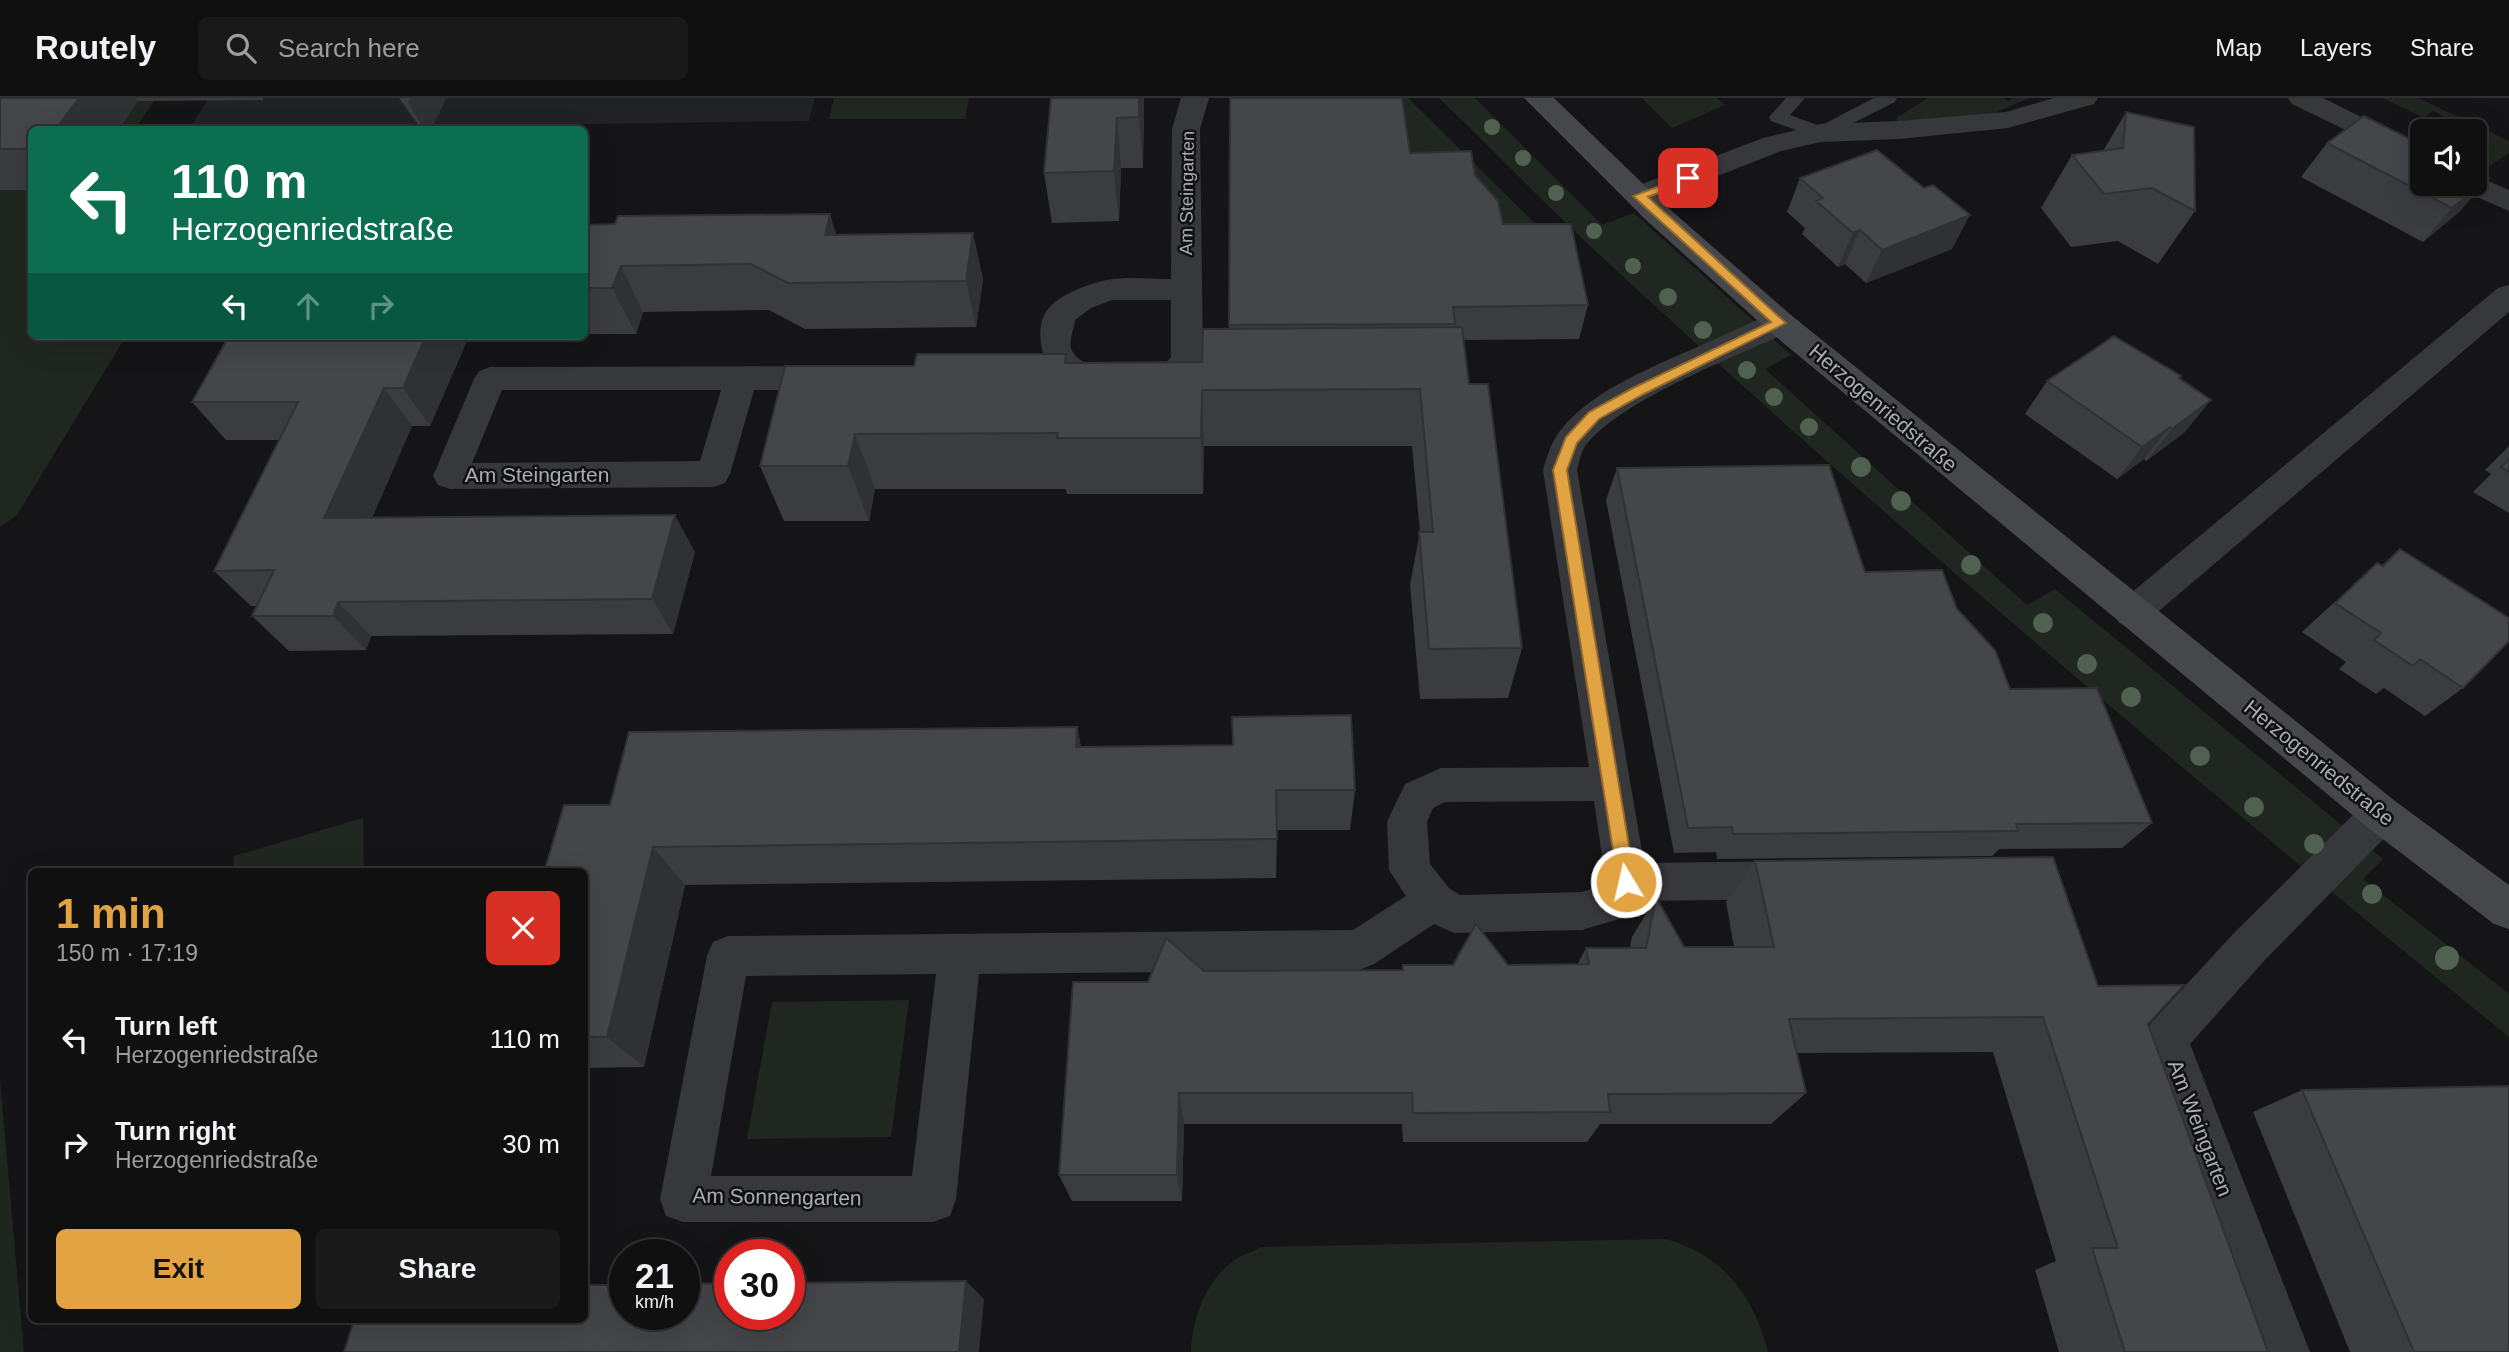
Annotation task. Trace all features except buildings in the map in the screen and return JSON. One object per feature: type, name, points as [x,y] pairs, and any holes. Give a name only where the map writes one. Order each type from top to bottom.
[{"type":"street","name":"Am Steingarten","points":[[1177,373],[1187,359],[1186,129],[1195,98]]},
{"type":"street","name":"Herzogenriedstraße","points":[[1538,98],[1639,196],[1780,323],[2381,814],[2509,910]]},
{"type":"street","points":[[1639,196],[1773,144],[1821,133],[1899,130],[2008,120],[2084,98]]},
{"type":"street","points":[[2302,98],[2410,152]]},
{"type":"street","points":[[2487,191],[2509,202]]},
{"type":"street","points":[[1187,289],[1109,290],[1080,301],[1060,315],[1055,347],[1066,366],[1107,382],[1144,382],[1177,373],[1218,373]]},
{"type":"street","points":[[2132,613],[2509,295]]},
{"type":"street","points":[[1626,882],[1560,470],[1571,440],[1594,416],[1637,391],[1780,323]]},
{"type":"street","points":[[1035,378],[1066,366]]},
{"type":"street","name":"Am Steingarten","points":[[741,378],[713,474],[450,476],[490,379],[741,378],[867,378]]},
{"type":"street","points":[[1611,784],[1441,785],[1419,796],[1406,822],[1410,870],[1434,901],[1454,914],[1582,911],[1606,904],[1626,882],[1832,879]]},
{"type":"street","name":"Am Weingarten","points":[[2285,1352],[2166,1039],[2249,947],[2381,814]]},
{"type":"street","name":"Am Sonnengarten","points":[[960,954],[933,1199],[683,1199],[728,956],[1359,950],[1434,901]]},
{"type":"lane","points":[[1797,98],[1778,117],[1821,133],[1888,98]]},
{"type":"shaded area","points":[[0,98],[156,98],[137,126],[28,126],[28,340],[124,340],[17,515],[0,527]]},
{"type":"shaded area","points":[[209,98],[815,98],[809,121],[518,126],[192,126]]},
{"type":"shaded area","points":[[834,98],[969,98],[965,119],[829,119]]},
{"type":"shaded area","points":[[1248,98],[1408,98],[1564,252],[1563,258]]},
{"type":"shaded area","points":[[1439,98],[1475,98],[1602,225],[1634,213],[1791,355],[1765,369],[2027,605],[2055,589],[2383,859],[2363,879],[2509,994],[2509,1037],[2274,844],[2042,648],[1812,448],[1587,243]]},
{"type":"shaded area","points":[[1642,98],[1717,98],[1725,105],[1672,128]]},
{"type":"shaded area","points":[[1928,98],[2003,98],[2009,101],[2012,98],[2030,98],[1987,116],[1898,122],[1896,118]]},
{"type":"shaded area","points":[[2383,98],[2418,98],[2462,119],[2449,119],[2433,111],[2424,118]]},
{"type":"shaded area","points":[[2487,131],[2509,141],[2509,153],[2487,168]]},
{"type":"shaded area","points":[[363,818],[364,868],[233,868],[234,856]]},
{"type":"shaded area","points":[[909,1000],[891,1137],[747,1139],[772,1002]]},
{"type":"shaded area","points":[[0,1080],[24,1352],[0,1352]]},
{"type":"shaded area","points":[[1666,1239],[1704,1256],[1733,1280],[1754,1313],[1768,1352],[1191,1352],[1194,1326],[1209,1288],[1236,1259],[1262,1247]]},
{"type":"route","points":[[1626,882],[1560,470],[1571,440],[1594,416],[1637,391],[1780,323],[1639,196],[1688,178]]}]
